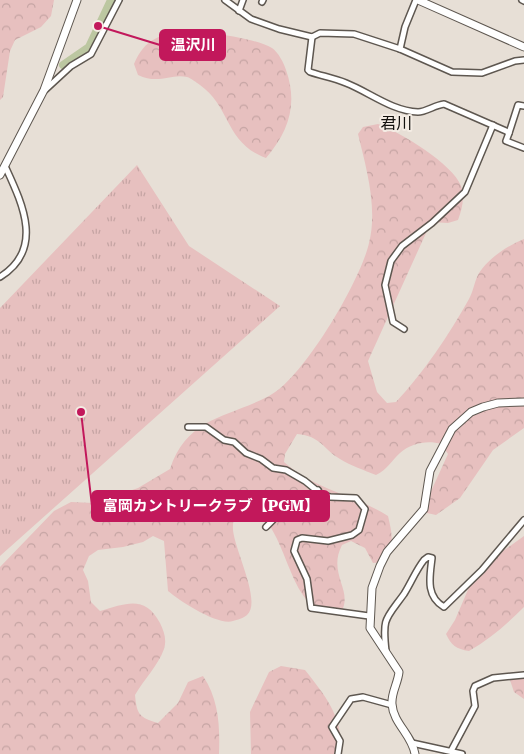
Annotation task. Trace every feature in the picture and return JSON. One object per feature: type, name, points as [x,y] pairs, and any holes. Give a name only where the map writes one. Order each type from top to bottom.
[{"type":"street","points":[[0,175],[44,90],[77,0]]},
{"type":"street","points":[[44,90],[71,66],[91,54],[119,0]]},
{"type":"street","points":[[226,0],[239,11],[263,24],[312,37],[320,33],[354,34],[400,49],[438,67],[465,74],[482,73],[510,62],[524,60]]},
{"type":"street","points":[[239,11],[243,0]]},
{"type":"street","points":[[400,49],[405,27],[417,0],[524,47]]},
{"type":"street","points":[[312,37],[308,70],[310,72],[329,80],[347,84],[395,106],[419,112],[444,104],[509,132]]},
{"type":"street","points":[[524,106],[518,105],[506,141],[524,148]]},
{"type":"street","points":[[404,329],[393,322],[388,302],[386,285],[390,261],[402,246],[432,223],[465,192],[493,125]]},
{"type":"street","points":[[0,276],[21,256],[26,232],[23,208],[5,166]]},
{"type":"street","points":[[416,754],[412,743],[395,716],[392,705],[399,672],[373,636],[370,628],[369,616],[372,588],[387,552],[424,509],[430,472],[452,429],[471,412],[483,407],[498,402],[524,402]]},
{"type":"street","points":[[188,427],[206,427],[224,440],[234,442],[246,453],[261,459],[273,468],[286,470],[330,497],[356,498],[361,503],[365,513],[359,530],[352,535],[328,541],[302,538],[297,540],[294,551],[307,579],[311,608],[369,616]]},
{"type":"street","points":[[266,527],[285,508],[303,506],[318,490]]},
{"type":"street","points":[[387,654],[385,624],[388,614],[424,560],[428,557],[432,558],[430,589],[437,603],[444,607],[482,570],[524,520]]},
{"type":"street","points":[[451,750],[475,706],[473,691],[475,686],[493,678],[524,675]]},
{"type":"street","points":[[338,754],[340,741],[332,727],[335,720],[352,699],[363,697],[392,705]]},
{"type":"street","points":[[412,743],[451,750],[462,754]]},
{"type":"green space","points":[[0,0],[54,0],[51,16],[41,27],[15,40],[10,51],[3,97],[0,100]]},
{"type":"green space","points":[[186,30],[254,41],[272,48],[280,58],[290,82],[291,106],[281,138],[266,158],[243,143],[235,134],[218,104],[210,94],[192,79],[176,76],[152,79],[138,75],[134,64],[138,55],[148,43],[161,36]]},
{"type":"green space","points":[[378,124],[412,141],[448,168],[461,186],[463,199],[458,220],[448,223],[431,222],[368,361],[377,392],[387,403],[396,402],[426,366],[444,340],[472,294],[477,277],[485,265],[497,254],[524,239],[524,428],[493,450],[460,498],[436,515],[427,513],[427,500],[448,454],[441,444],[425,442],[409,447],[376,475],[344,461],[317,440],[297,434],[285,454],[284,462],[308,479],[362,502],[388,516],[391,545],[385,562],[373,563],[365,548],[351,541],[342,545],[337,565],[345,597],[341,612],[319,608],[303,595],[274,532],[265,519],[254,511],[240,508],[236,514],[233,526],[249,585],[251,608],[247,615],[233,621],[226,622],[209,616],[181,601],[168,591],[164,541],[153,536],[143,542],[98,550],[89,556],[83,570],[88,581],[91,602],[100,611],[127,604],[142,605],[154,614],[164,632],[165,646],[161,655],[155,667],[135,695],[138,711],[143,717],[158,723],[178,703],[188,682],[203,676],[215,704],[219,733],[219,754],[0,754],[0,567],[54,511],[71,502],[94,503],[138,488],[170,469],[177,452],[198,429],[210,421],[269,396],[283,386],[298,370],[329,327],[364,260],[371,230],[372,202],[358,134],[363,127]]},
{"type":"green space","points":[[137,165],[189,246],[280,306],[0,556],[0,308]]},
{"type":"green space","points":[[524,536],[524,607],[498,631],[469,651],[457,648],[446,634],[455,620],[473,578],[496,556]]},
{"type":"green space","points":[[281,666],[305,670],[327,699],[339,729],[341,754],[251,754],[250,712],[269,672]]},
{"type":"green space","points":[[516,673],[524,673],[524,699],[514,692],[510,680]]},
{"type":"waterway","points":[[63,65],[89,47],[111,0]]},
{"type":"place","name":"温沢川","points":[[98,26]]},
{"type":"place","name":"富岡カントリークラブ【PGM】","points":[[81,412]]},
{"type":"district","name":"君川","points":[[396,123]]}]
